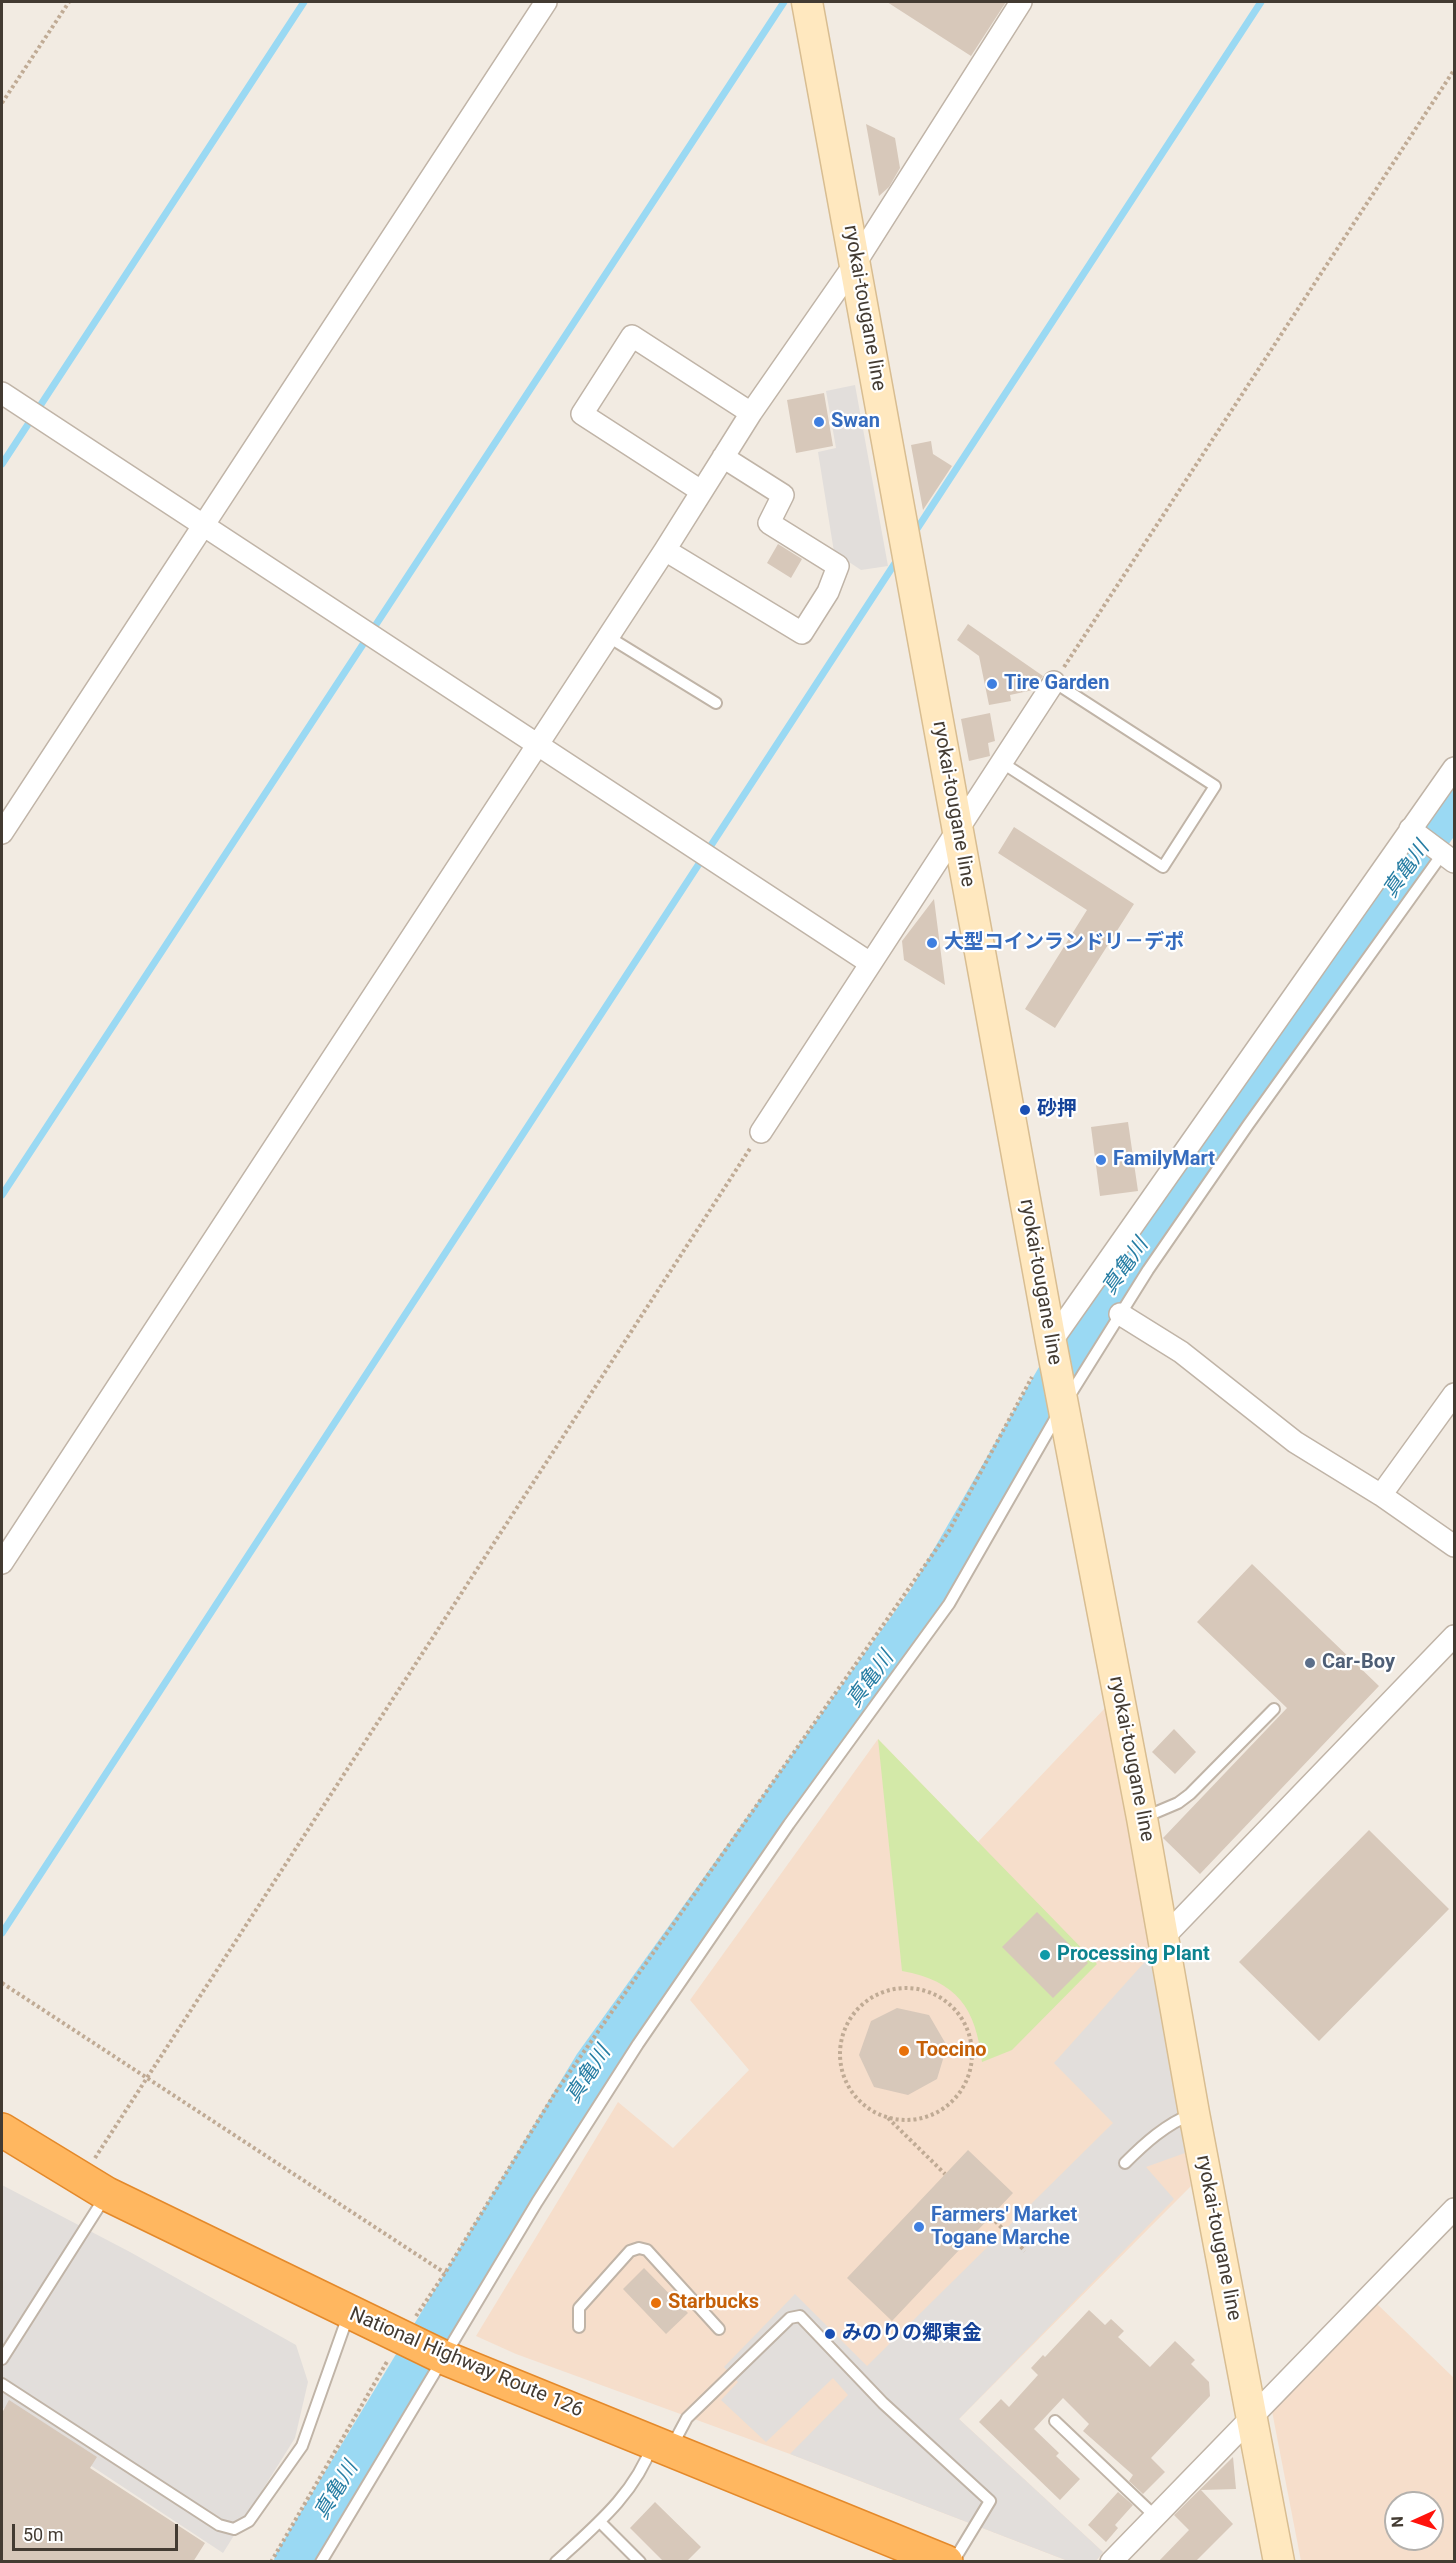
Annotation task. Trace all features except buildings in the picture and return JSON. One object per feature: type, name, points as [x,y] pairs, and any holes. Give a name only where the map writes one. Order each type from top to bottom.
[{"type":"highway","name":"National Highway Route 126","points":[[2,2130],[94,2187],[445,2358],[946,2562]]},
{"type":"main road","name":"ryokai-tougane line","points":[[807,2],[1051,1342],[1142,1818],[1194,2113],[1279,2562]]},
{"type":"street","points":[[2,833],[546,2]]},
{"type":"street","points":[[2,1563],[664,550],[751,413],[856,262],[1021,2]]},
{"type":"street","points":[[701,491],[582,414],[632,336],[751,413]]},
{"type":"street","points":[[2,393],[870,963]]},
{"type":"street","points":[[664,550],[802,633],[828,592],[838,566],[769,523],[783,495],[723,457]]},
{"type":"street","points":[[761,1132],[1054,682]]},
{"type":"street","points":[[1051,1342],[1455,768]]},
{"type":"street","points":[[1410,829],[1449,857]]},
{"type":"street","points":[[1120,1314],[1181,1352],[1295,1442],[1381,1495],[1455,1546]]},
{"type":"street","points":[[1381,1495],[1455,1394]]},
{"type":"street","points":[[1164,1937],[1455,1636]]},
{"type":"street","points":[[1111,2562],[1455,2209]]},
{"type":"lane","points":[[607,636],[716,703]]},
{"type":"lane","points":[[1001,762],[1163,867],[1215,786],[1054,682]]},
{"type":"lane","points":[[321,2562],[537,2202],[638,2044],[789,1824],[949,1604],[1063,1406],[1148,1270],[1248,1125],[1449,857]]},
{"type":"lane","points":[[1142,1818],[1178,1803],[1190,1794],[1274,1709]]},
{"type":"lane","points":[[1125,2163],[1143,2144],[1179,2119],[1194,2113]]},
{"type":"lane","points":[[2,2359],[94,2187]]},
{"type":"lane","points":[[579,2327],[579,2308],[630,2251],[639,2248],[647,2250],[719,2329]]},
{"type":"lane","points":[[2,2384],[219,2525],[234,2529],[249,2521],[302,2446],[349,2313]]},
{"type":"lane","points":[[556,2562],[600,2522],[636,2481],[662,2445],[687,2418],[790,2318],[800,2316],[883,2403],[990,2501],[953,2562]]},
{"type":"lane","points":[[1055,2421],[1155,2516]]},
{"type":"lane","points":[[600,2522],[640,2562]]},
{"type":"path","points":[[2,103],[69,2]]},
{"type":"path","points":[[1054,682],[1455,70]]},
{"type":"path","points":[[94,2187],[146,2078],[761,1132]]},
{"type":"path","points":[[270,2562],[402,2337],[445,2273],[555,2093],[949,1531],[1051,1342]]},
{"type":"path","points":[[2,1983],[445,2273]]},
{"type":"path","points":[[887,2117],[907,2120],[930,2116],[949,2104],[964,2086],[971,2064],[971,2041],[963,2019],[948,2002],[930,1991],[909,1987],[889,1989],[870,1998],[854,2012],[844,2030],[840,2050],[842,2071],[850,2090],[864,2106],[887,2117],[945,2174]]},
{"type":"path","points":[[991,2217],[1025,2251]]},
{"type":"shaded area","points":[[855,385],[888,566],[861,570],[834,552],[818,452],[836,448],[826,391]]},
{"type":"shaded area","points":[[1106,1707],[1191,2186],[959,2419],[1103,2552],[1096,2561],[1068,2561],[790,2454],[516,2354],[476,2336],[618,2102],[673,2148],[749,2070],[690,2000],[878,1739],[978,1842]]},
{"type":"shaded area","points":[[1151,1955],[1185,2153],[1146,2167],[1174,2199],[959,2419],[1103,2552],[1096,2561],[1068,2561],[790,2454],[848,2395],[833,2378],[766,2442],[721,2400],[738,2382],[724,2367],[795,2294],[867,2366],[1113,2123],[1054,2063]]},
{"type":"shaded area","points":[[2,2185],[130,2252],[296,2345],[308,2382],[295,2438],[223,2553],[2,2407]]},
{"type":"shaded area","points":[[1376,2303],[1454,2378],[1454,2561],[1301,2561],[1271,2406]]},
{"type":"green space","points":[[878,1739],[1097,1964],[1012,2050],[982,2062],[975,2026],[960,2000],[937,1982],[902,1971]]},
{"type":"waterway","points":[[2,464],[304,2]]},
{"type":"waterway","points":[[2,1195],[784,2]]},
{"type":"waterway","points":[[913,535],[1261,2]]},
{"type":"waterway","points":[[2,1933],[899,557]]},
{"type":"waterway","name":"真亀川","points":[[294,2562],[593,2066],[927,1601],[1095,1310],[1454,802]]},
{"type":"place","name":"Swan","points":[[819,422]]},
{"type":"place","name":"Tire Garden","points":[[992,684]]},
{"type":"place","name":"大型コインランドリ－デポ","points":[[932,943]]},
{"type":"place","name":"砂押","points":[[1025,1110]]},
{"type":"place","name":"FamilyMart","points":[[1101,1160]]},
{"type":"place","name":"Car-Boy","points":[[1310,1663]]},
{"type":"place","name":"Processing Plant","points":[[1045,1955]]},
{"type":"place","name":"Toccino","points":[[904,2051]]},
{"type":"place","name":"Farmers' Market Togane Marche","points":[[919,2227]]},
{"type":"place","name":"Starbucks","points":[[656,2303]]},
{"type":"place","name":"みのりの郷東金","points":[[830,2334]]}]
